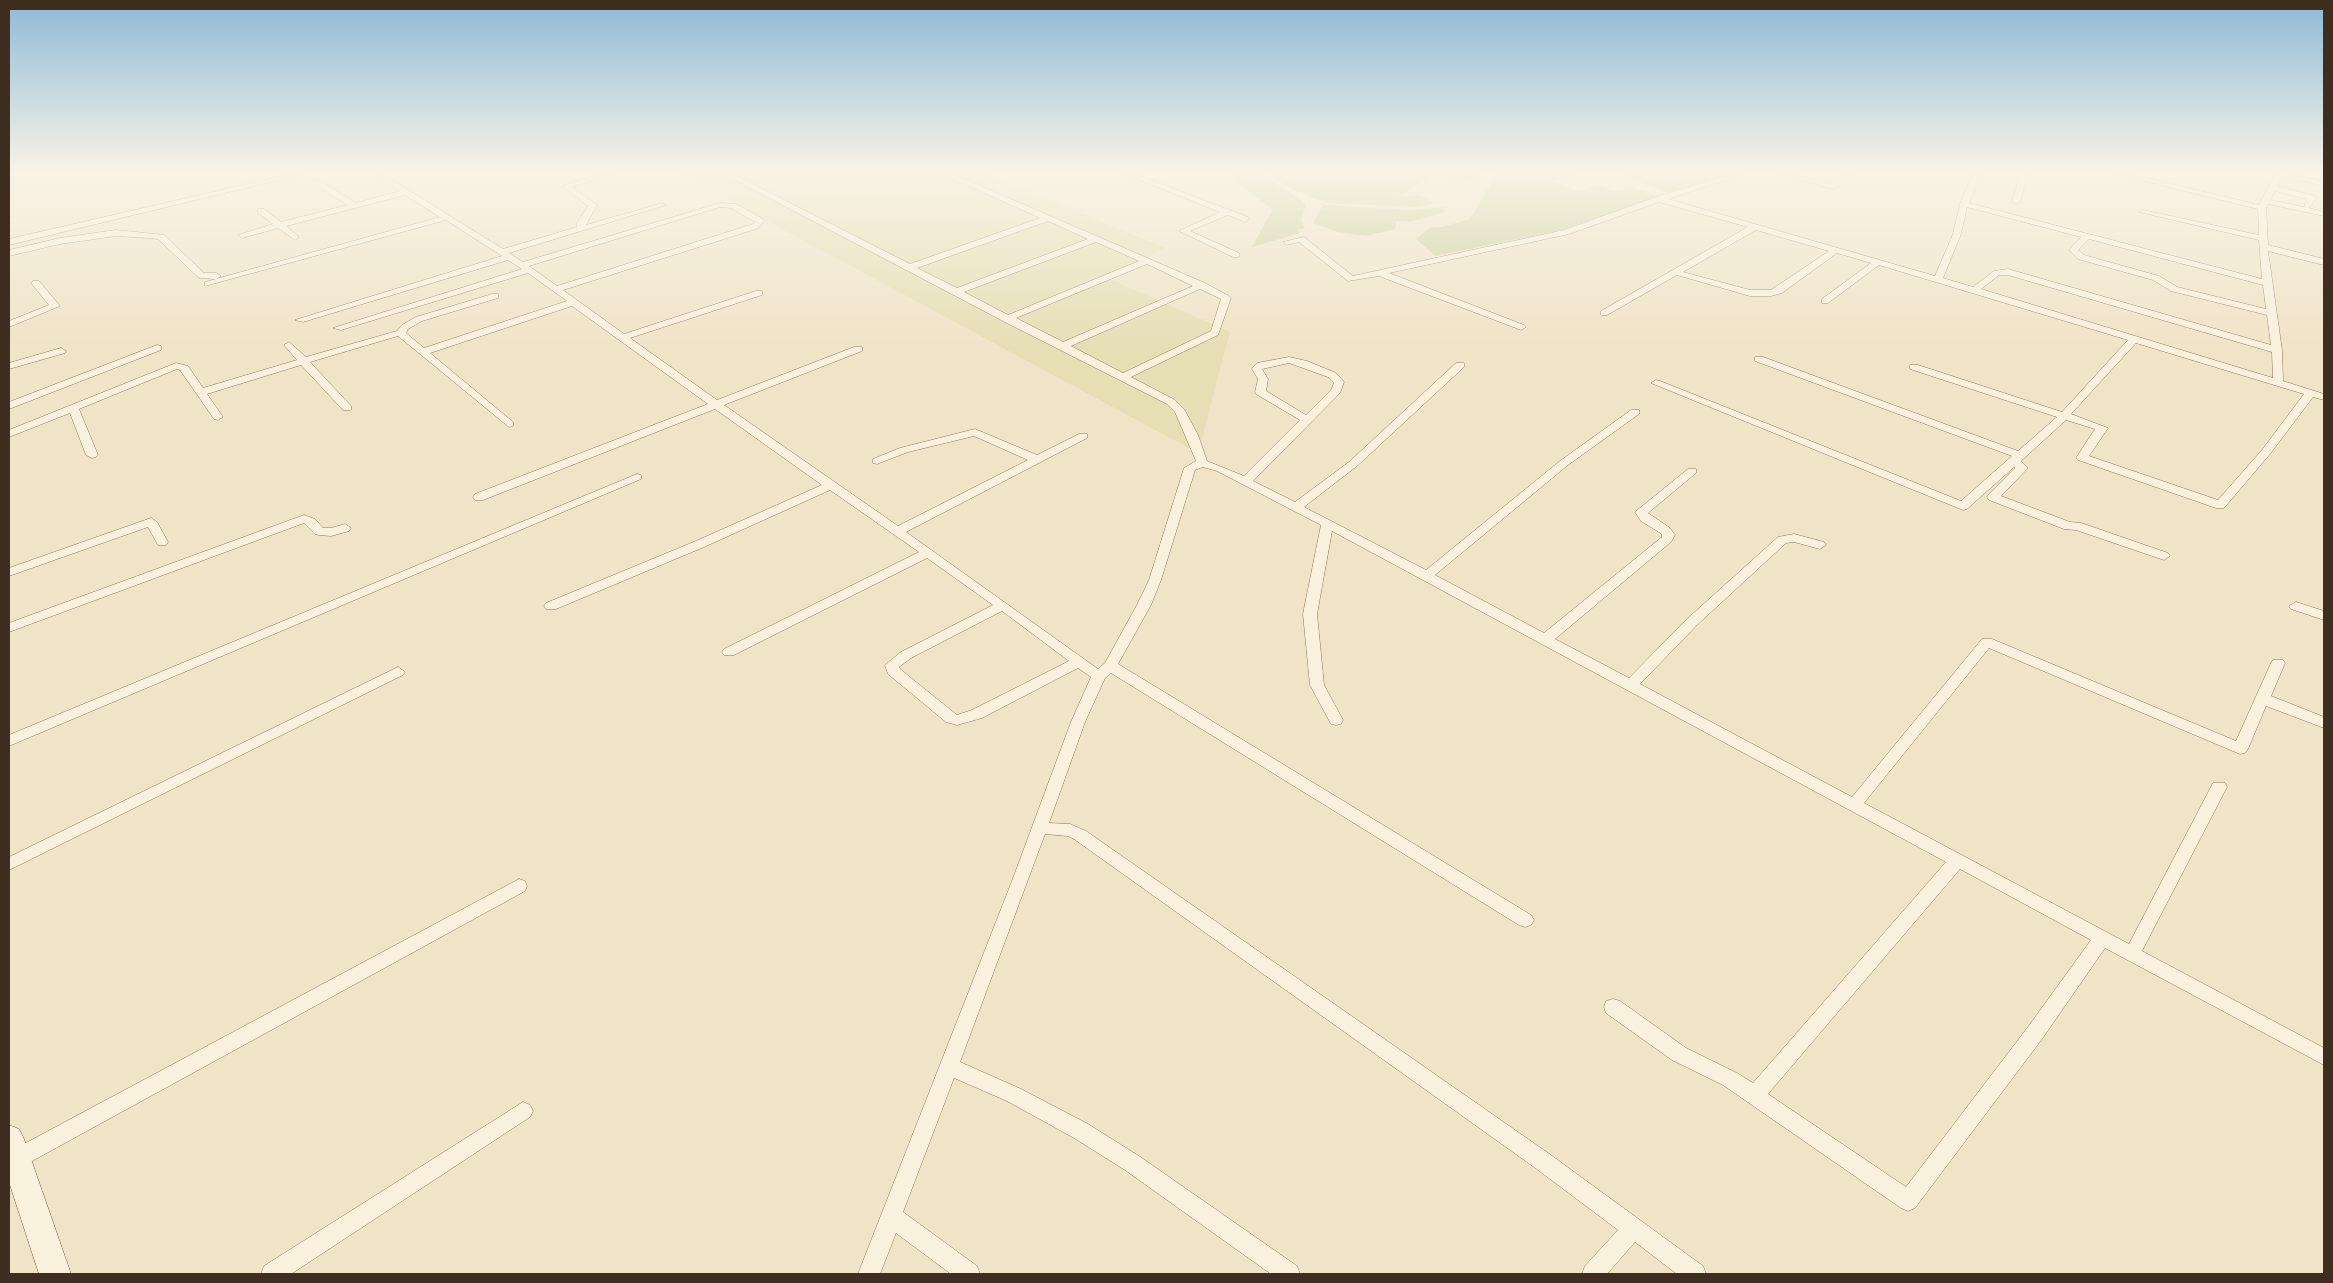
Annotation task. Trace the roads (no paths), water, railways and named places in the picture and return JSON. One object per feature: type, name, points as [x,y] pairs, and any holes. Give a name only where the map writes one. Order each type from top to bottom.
[{"type":"main road","points":[[12,1149],[55,1274]]},
{"type":"street","points":[[9,242],[56,231]]},
{"type":"street","points":[[242,235],[259,231]]},
{"type":"street","points":[[287,231],[295,237]]},
{"type":"street","points":[[208,284],[399,231]]},
{"type":"street","points":[[466,231],[557,289],[716,404],[1080,661],[1104,671],[1525,920]]},
{"type":"street","points":[[300,320],[577,231]]},
{"type":"street","points":[[338,328],[639,231]]},
{"type":"street","points":[[557,289],[741,231]]},
{"type":"street","points":[[837,231],[1171,402],[1180,411],[1192,435],[1202,462]]},
{"type":"street","points":[[908,268],[1012,231]]},
{"type":"street","points":[[1077,231],[1202,285],[1226,298],[1215,333],[1121,378]]},
{"type":"street","points":[[1183,231],[1236,255]]},
{"type":"street","points":[[1287,242],[1301,239],[1350,279],[1437,258],[1569,231]]},
{"type":"street","points":[[1604,313],[1678,273],[1749,231]]},
{"type":"street","points":[[1768,231],[1974,290],[2324,397]]},
{"type":"street","points":[[1938,280],[1958,231]]},
{"type":"street","points":[[2067,231],[2087,236],[2160,267],[2174,288],[2273,314]]},
{"type":"street","points":[[2217,231],[2264,243],[2324,262]]},
{"type":"street","points":[[2264,231],[2267,283],[2277,350],[2278,383]]},
{"type":"street","points":[[9,253],[60,241],[116,233],[149,235],[161,237],[202,276],[216,276]]},
{"type":"street","points":[[2087,236],[2073,250],[2081,257],[2267,283]]},
{"type":"street","points":[[956,292],[1096,239]]},
{"type":"street","points":[[1678,273],[1750,293],[1771,293],[1779,291],[1835,251]]},
{"type":"street","points":[[1006,318],[1147,261]]},
{"type":"street","points":[[1825,302],[1878,263]]},
{"type":"street","points":[[1974,290],[1997,273],[2008,272],[2277,350]]},
{"type":"street","points":[[1380,273],[1521,327]]},
{"type":"street","points":[[9,324],[55,306],[36,283]]},
{"type":"street","points":[[1061,347],[1202,285]]},
{"type":"street","points":[[624,337],[759,293]]},
{"type":"street","points":[[400,334],[405,327],[419,319],[495,296]]},
{"type":"street","points":[[422,352],[574,302]]},
{"type":"street","points":[[201,392],[388,335],[400,334],[509,424]]},
{"type":"street","points":[[1656,383],[1963,506],[2064,416],[2134,339]]},
{"type":"street","points":[[289,345],[347,408]]},
{"type":"street","points":[[9,406],[157,348]]},
{"type":"street","points":[[479,497],[858,348]]},
{"type":"street","points":[[9,366],[61,351]]},
{"type":"street","points":[[1759,359],[2016,457],[2022,468],[1994,497],[2068,526],[2077,526],[2164,556]]},
{"type":"street","points":[[1245,482],[1336,391],[1339,382],[1332,375],[1303,363],[1289,360],[1261,365],[1257,369],[1263,379],[1260,392],[1306,419]]},
{"type":"street","points":[[1296,508],[1353,464],[1460,365]]},
{"type":"street","points":[[9,434],[176,366],[184,368],[218,417]]},
{"type":"street","points":[[1914,367],[2102,428],[2082,458],[2220,505],[2266,452],[2310,393]]},
{"type":"street","points":[[73,408],[92,455]]},
{"type":"street","points":[[1425,577],[1564,463],[1635,412]]},
{"type":"street","points":[[877,461],[904,450],[975,432],[1038,460]]},
{"type":"street","points":[[898,531],[1083,436]]},
{"type":"street","points":[[869,1274],[1078,722],[1155,580],[1190,468],[1202,462],[1212,465],[1327,523],[1425,577],[1546,639],[2324,1057]]},
{"type":"street","points":[[1546,639],[1667,539],[1669,535],[1666,531],[1645,518],[1641,512],[1643,508],[1692,471]]},
{"type":"street","points":[[9,741],[637,477]]},
{"type":"street","points":[[551,606],[700,544],[831,485]]},
{"type":"street","points":[[9,628],[304,519],[311,522],[319,531],[331,532],[345,528]]},
{"type":"street","points":[[9,572],[151,522],[162,542]]},
{"type":"street","points":[[1327,523],[1310,614],[1317,684],[1336,720]]},
{"type":"street","points":[[1630,684],[1692,622],[1782,540],[1794,538],[1820,546]]},
{"type":"street","points":[[729,652],[928,553]]},
{"type":"street","points":[[1003,605],[906,655],[892,666],[893,671],[951,718],[957,720],[977,714],[1080,661]]},
{"type":"street","points":[[2296,606],[2324,616]]},
{"type":"street","points":[[1854,805],[1987,642],[2240,749],[2264,699],[2278,663]]},
{"type":"street","points":[[9,864],[398,672]]},
{"type":"street","points":[[2264,699],[2324,723]]},
{"type":"street","points":[[2132,954],[2219,787]]},
{"type":"street","points":[[1039,828],[1070,830],[1080,835],[1426,1079],[1695,1274]]},
{"type":"street","points":[[1754,1096],[1957,861]]},
{"type":"street","points":[[12,1149],[519,886]]},
{"type":"street","points":[[1613,1007],[1680,1054],[1730,1079],[1908,1201],[2035,1033],[2102,938]]},
{"type":"street","points":[[948,1066],[1014,1095],[1081,1131],[1132,1163],[1289,1274]]},
{"type":"street","points":[[272,1274],[523,1111]]},
{"type":"street","points":[[892,1217],[968,1274]]},
{"type":"street","points":[[1593,1274],[1633,1228]]}]
